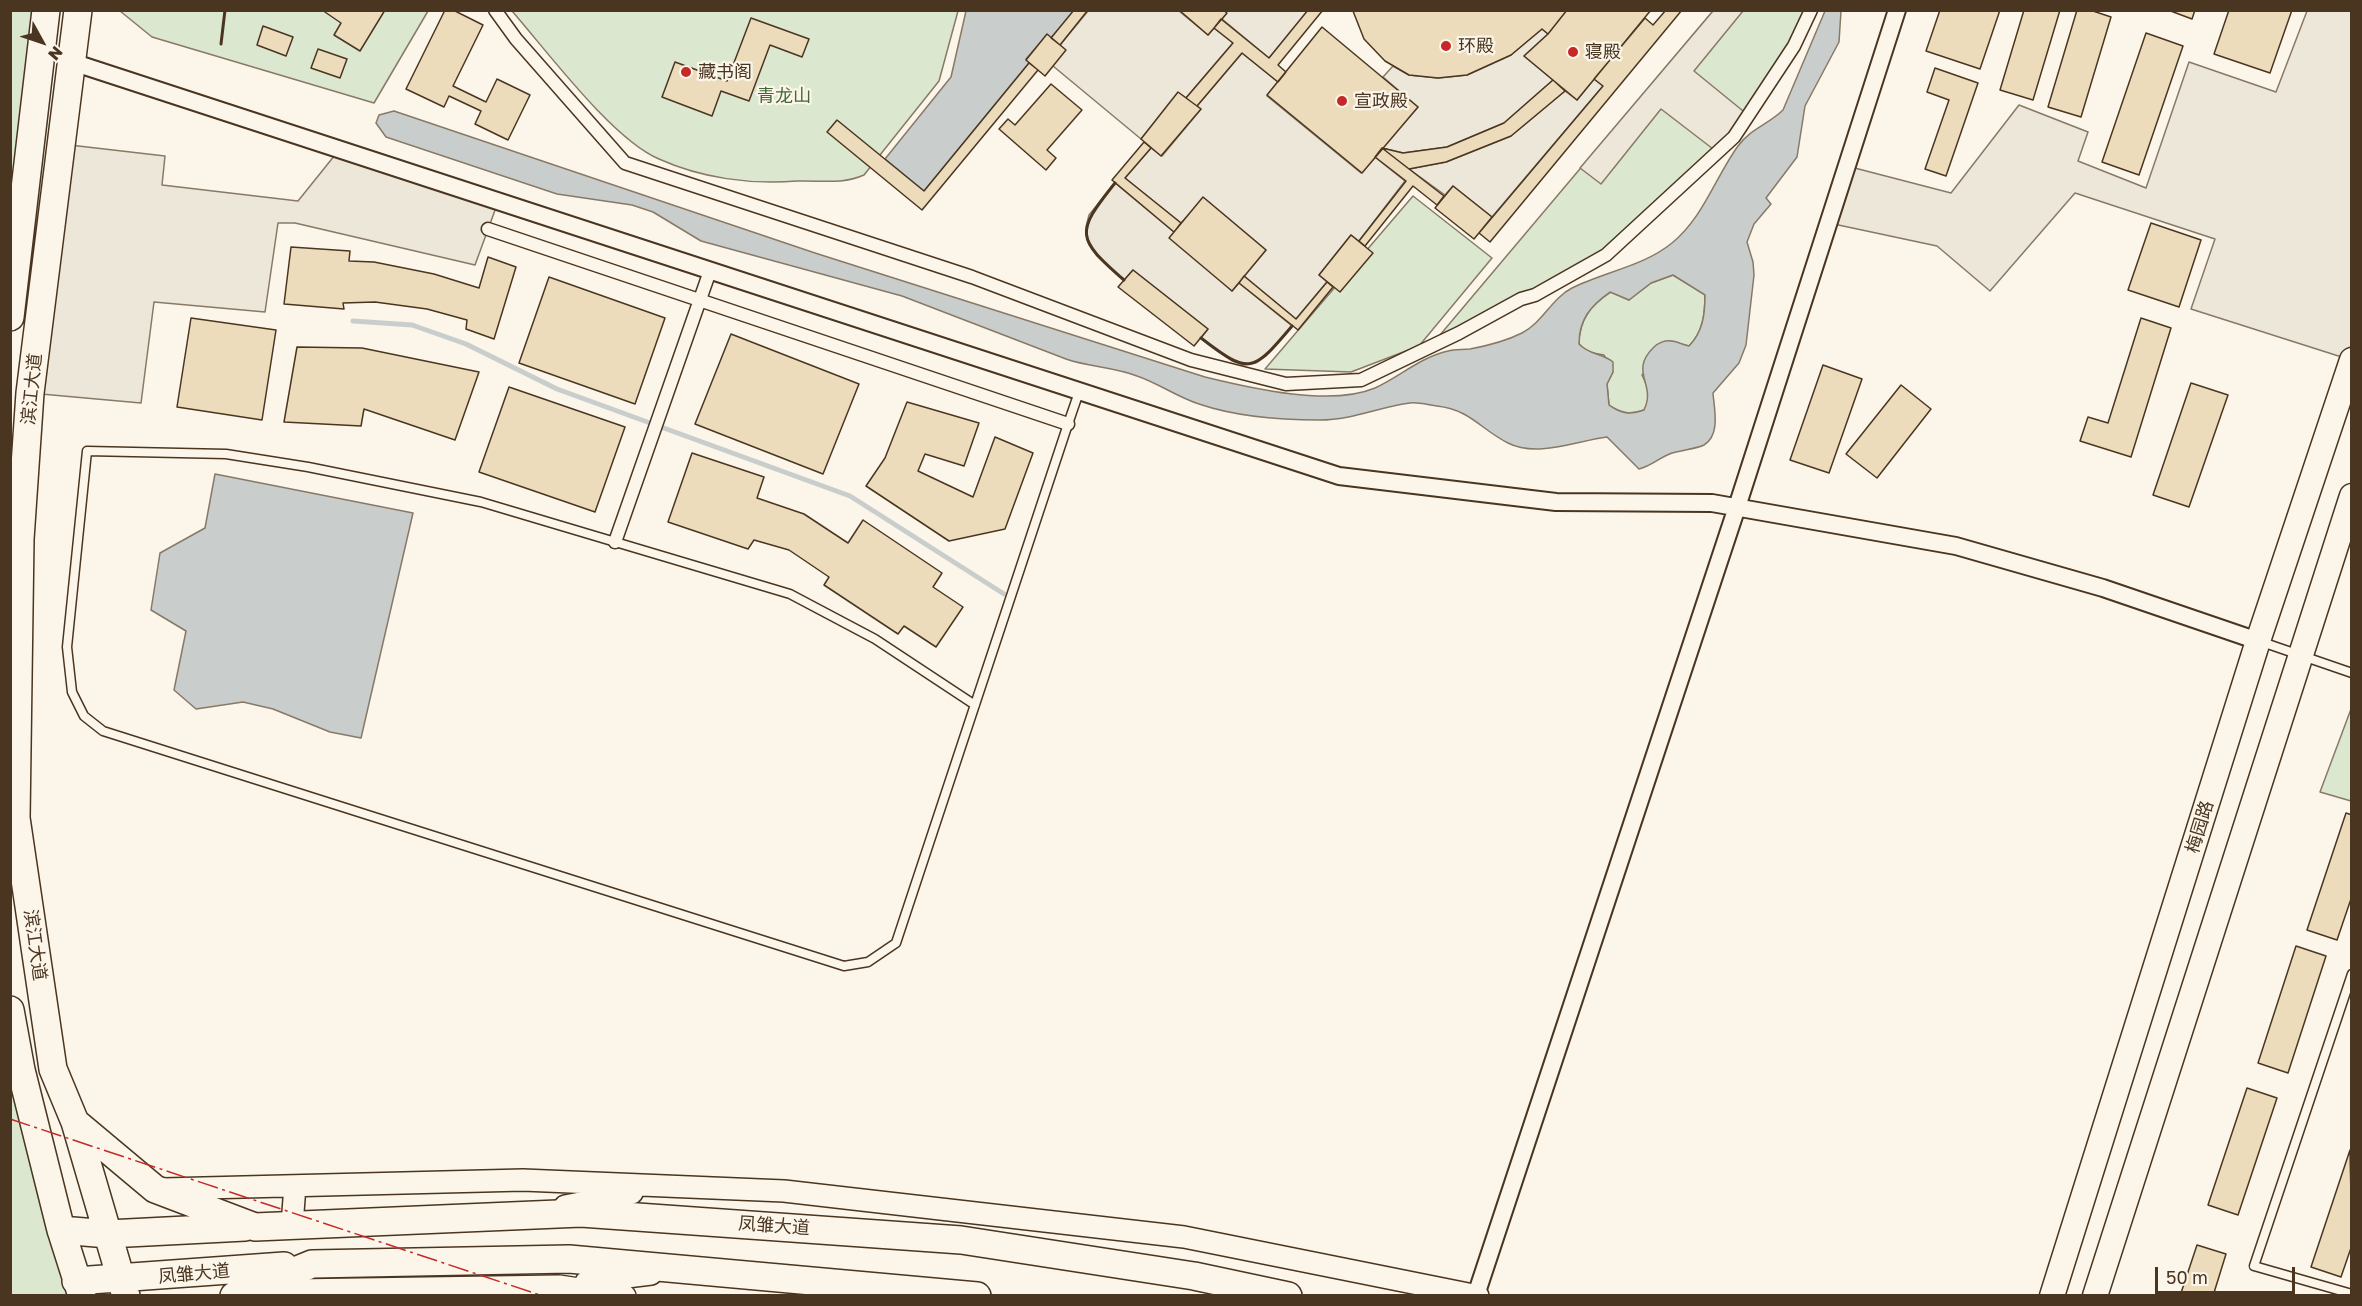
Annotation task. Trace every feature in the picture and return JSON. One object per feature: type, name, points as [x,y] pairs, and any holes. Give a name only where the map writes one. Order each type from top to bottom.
[{"type":"main road","points":[[10,317],[46,10]]},
{"type":"main road","name":"滨江大道","points":[[78,10],[30,393],[20,551],[16,818],[53,1069],[75,1122],[123,1288]]},
{"type":"main road","name":"梅园路","points":[[2052,1296],[2258,641],[2352,360]]},
{"type":"main road","points":[[2095,1296],[2352,496]]},
{"type":"main road","points":[[10,1010],[21,1070],[61,1230],[79,1288]]},
{"type":"main road","name":"凤雏大道","points":[[75,1122],[155,1190],[255,1227]]},
{"type":"main road","name":"凤雏大道","points":[[61,1230],[108,1234],[581,1213],[961,1240],[1194,1276],[1288,1296]]},
{"type":"main road","points":[[292,1225],[302,1265]]},
{"type":"main road","name":"凤雏大道","points":[[79,1288],[123,1288],[302,1265],[569,1259],[977,1296]]},
{"type":"main road","name":"凤雏大道","points":[[234,1296],[302,1265]]},
{"type":"street","points":[[495,10],[516,39],[625,163],[972,277],[1191,360],[1286,384],[1361,380],[1459,333],[1521,299],[1535,295],[1606,255],[1734,137],[1794,46],[1811,10]]},
{"type":"street","points":[[155,1190],[523,1180],[784,1191],[1184,1237],[1477,1295],[1737,507],[1897,10]]},
{"type":"street","points":[[72,62],[1339,476],[1556,502],[1712,503],[1956,546],[2103,588],[2258,641]]},
{"type":"street","points":[[488,230],[1068,424]]},
{"type":"street","points":[[615,542],[710,271]]},
{"type":"street","points":[[292,1225],[295,1186]]},
{"type":"street","points":[[518,1215],[665,1186]]},
{"type":"street","points":[[282,1296],[295,1290],[559,1286],[696,1269]]},
{"type":"street","points":[[559,1286],[626,1296]]},
{"type":"lane","points":[[975,705],[875,639],[790,594],[481,502],[308,467],[226,454],[87,452],[67,647],[72,692],[84,716],[103,731],[844,966],[868,962],[896,943],[1079,392]]},
{"type":"lane","points":[[2258,641],[2352,673]]},
{"type":"lane","points":[[2352,974],[2254,1266],[2352,1294]]},
{"type":"green space","points":[[11,11],[46,11],[11,317]]},
{"type":"green space","points":[[120,11],[428,11],[374,103],[152,37]]},
{"type":"green space","name":"青龙山","points":[[512,11],[958,11],[939,81],[864,175],[839,181],[762,182],[726,179],[692,171],[675,166],[641,149],[601,114]]},
{"type":"green space","points":[[1713,11],[1811,11],[1734,137],[1606,255],[1429,348]]},
{"type":"green space","points":[[1413,196],[1492,258],[1419,346],[1351,372],[1265,369]]},
{"type":"green space","points":[[1673,275],[1705,294],[1704,316],[1700,329],[1689,346],[1671,341],[1642,375],[1648,393],[1648,401],[1644,410],[1630,413],[1618,410],[1609,405],[1607,384],[1613,372],[1604,355],[1587,352],[1579,344],[1581,328],[1592,308],[1611,292],[1629,300],[1651,283]]},
{"type":"green space","points":[[2351,709],[2351,801],[2320,792]]},
{"type":"green space","points":[[10,1010],[82,1295],[11,1295]]},
{"type":"shaded area","points":[[966,11],[1074,11],[1051,38],[1047,35],[1026,59],[1029,63],[924,191],[885,159],[951,77]]},
{"type":"shaded area","points":[[1088,11],[1179,11],[1208,35],[1214,28],[1233,43],[1186,98],[1178,93],[1141,139],[1053,66],[1060,45]]},
{"type":"shaded area","points":[[1223,11],[1308,11],[1269,58],[1222,19],[1226,14]]},
{"type":"shaded area","points":[[1713,11],[1743,11],[1694,71],[1748,115],[1717,152],[1661,109],[1601,184],[1580,168]]},
{"type":"shaded area","points":[[1825,11],[1841,11],[1839,42],[1805,106],[1797,157],[1766,198],[1771,204],[1754,224],[1747,242],[1754,275],[1746,345],[1739,363],[1713,393],[1715,428],[1713,435],[1704,445],[1672,453],[1639,469],[1607,437],[1544,449],[1519,447],[1498,438],[1467,416],[1449,408],[1424,404],[1410,403],[1343,418],[1320,420],[1259,417],[1213,408],[1191,401],[1137,376],[1066,359],[902,296],[701,241],[653,212],[632,205],[557,194],[386,137],[376,123],[379,115],[394,111],[815,253],[1205,377],[1290,394],[1336,396],[1375,388],[1419,362],[1438,354],[1483,346],[1516,336],[1542,317],[1565,292],[1661,251],[1683,233],[1692,222],[1743,140],[1783,110]],"holes":[[[1673,275],[1705,295],[1702,322],[1694,341],[1689,346],[1664,341],[1647,356],[1643,364],[1647,393],[1644,410],[1626,413],[1609,405],[1607,384],[1613,372],[1613,362],[1579,344],[1581,328],[1591,308],[1610,292],[1629,300],[1651,283]]]},
{"type":"shaded area","points":[[2307,11],[2351,11],[2351,360],[2191,309],[2215,239],[2075,193],[1990,291],[1937,246],[1829,223],[1847,166],[1951,193],[2019,105],[2088,132],[2078,161],[2146,188],[2189,62],[2276,92]]},
{"type":"shaded area","points":[[1542,29],[1548,34],[1524,56],[1553,80],[1504,123],[1447,147],[1403,153],[1382,148],[1418,107],[1383,77],[1393,66],[1409,75],[1438,78],[1467,75],[1511,55]]},
{"type":"shaded area","points":[[1242,53],[1278,82],[1267,96],[1361,173],[1375,157],[1405,181],[1359,241],[1351,235],[1319,275],[1327,282],[1296,319],[1244,276],[1266,250],[1204,198],[1181,223],[1125,178],[1151,148],[1162,156],[1201,109],[1197,106]]},
{"type":"shaded area","points":[[1594,79],[1603,86],[1492,217],[1453,186],[1445,195],[1409,169],[1446,162],[1511,136],[1565,91],[1577,100]]},
{"type":"shaded area","points":[[61,144],[165,156],[162,185],[298,201],[339,150],[498,202],[475,265],[295,223],[278,223],[265,312],[154,302],[141,403],[30,393]]},
{"type":"shaded area","points":[[1115,183],[1174,232],[1232,291],[1239,283],[1292,326],[1266,356],[1256,363],[1244,365],[1232,361],[1201,338],[1208,329],[1133,270],[1124,280],[1097,256],[1088,242],[1086,227],[1089,215]]},
{"type":"shaded area","points":[[215,474],[413,513],[361,738],[330,732],[273,709],[243,702],[196,709],[174,690],[186,631],[151,610],[160,553],[205,528]]},
{"type":"building","points":[[322,10],[385,10],[360,51],[334,35],[341,23]]},
{"type":"building","points":[[445,10],[453,10],[483,25],[453,86],[486,102],[497,79],[530,95],[508,140],[475,124],[481,111],[449,96],[444,107],[406,89]]},
{"type":"building","points":[[1074,10],[1088,10],[1060,45],[1051,38]]},
{"type":"building","points":[[1179,10],[1223,10],[1227,13],[1208,35]]},
{"type":"building","points":[[1308,10],[1323,10],[1278,65],[1286,72],[1278,82],[1242,53],[1197,106],[1186,98],[1233,43],[1214,28],[1221,19],[1269,58]]},
{"type":"building","name":"寝殿","points":[[1567,10],[1651,10],[1577,100],[1524,56],[1548,34]]},
{"type":"building","name":"环殿","points":[[1567,10],[1548,34],[1542,29],[1511,55],[1467,75],[1438,78],[1409,75],[1385,61],[1364,39],[1353,11]]},
{"type":"building","points":[[1666,10],[1682,10],[1490,242],[1479,233],[1603,86],[1594,79],[1645,18],[1653,25]]},
{"type":"building","points":[[1940,10],[2000,10],[1980,69],[1926,51]]},
{"type":"building","points":[[2024,10],[2060,10],[2033,100],[2000,90]]},
{"type":"building","points":[[2077,10],[2090,10],[2111,17],[2081,117],[2048,107]]},
{"type":"building","points":[[2168,10],[2195,10],[2192,19]]},
{"type":"building","points":[[2229,10],[2292,10],[2270,73],[2214,54]]},
{"type":"building","name":"藏书阁","points":[[751,18],[809,39],[802,57],[770,45],[749,101],[721,91],[712,116],[662,97],[675,62],[727,81]]},
{"type":"building","points":[[263,26],[293,37],[286,56],[257,45]]},
{"type":"building","name":"宣政殿","points":[[1322,27],[1418,107],[1362,173],[1267,95]]},
{"type":"building","points":[[2146,33],[2183,46],[2139,175],[2102,162]]},
{"type":"building","points":[[1047,34],[1066,50],[1045,76],[1026,60]]},
{"type":"building","points":[[318,49],[347,59],[340,78],[311,68]]},
{"type":"building","points":[[1029,63],[1038,70],[922,210],[827,132],[837,120],[924,191]]},
{"type":"building","points":[[1935,68],[1978,83],[1946,176],[1925,169],[1949,100],[1927,92]]},
{"type":"building","points":[[1553,80],[1565,91],[1511,136],[1446,162],[1409,169],[1382,148],[1403,153],[1447,147],[1504,123]]},
{"type":"building","points":[[1051,84],[1082,110],[1047,150],[1056,158],[1046,170],[999,129],[1008,119],[1015,125]]},
{"type":"building","points":[[1178,92],[1201,109],[1161,156],[1141,139]]},
{"type":"building","points":[[1144,142],[1151,148],[1125,178],[1181,223],[1174,232],[1112,180]]},
{"type":"building","points":[[1382,148],[1444,196],[1437,205],[1413,186],[1365,246],[1359,241],[1406,181],[1375,157]]},
{"type":"building","points":[[1453,186],[1492,217],[1474,239],[1435,208]]},
{"type":"building","points":[[1203,197],[1266,250],[1232,291],[1169,238]]},
{"type":"building","points":[[2151,223],[2201,240],[2179,307],[2128,290]]},
{"type":"building","points":[[1351,235],[1373,253],[1340,292],[1319,275]]},
{"type":"building","points":[[291,247],[350,251],[349,261],[374,262],[434,274],[479,288],[488,257],[516,267],[494,339],[466,329],[467,320],[427,309],[375,302],[343,303],[344,309],[284,304]]},
{"type":"building","points":[[1133,270],[1208,329],[1194,346],[1118,287]]},
{"type":"building","points":[[1244,276],[1296,319],[1327,282],[1333,287],[1298,330],[1239,283]]},
{"type":"building","points":[[549,277],[665,318],[635,404],[519,363]]},
{"type":"building","points":[[191,318],[276,330],[262,420],[177,407]]},
{"type":"building","points":[[2141,318],[2171,328],[2131,457],[2080,441],[2088,417],[2108,423]]},
{"type":"building","points":[[731,334],[859,384],[823,474],[695,424]]},
{"type":"building","points":[[297,347],[362,348],[479,372],[455,440],[364,409],[361,426],[284,422]]},
{"type":"building","points":[[1823,365],[1862,379],[1829,473],[1790,460]]},
{"type":"building","points":[[2191,383],[2228,395],[2189,507],[2153,495]]},
{"type":"building","points":[[1901,385],[1931,409],[1877,478],[1846,454]]},
{"type":"building","points":[[509,387],[625,427],[595,512],[479,472]]},
{"type":"building","points":[[907,402],[979,423],[964,466],[925,454],[918,471],[973,497],[995,437],[1033,453],[1005,529],[949,541],[866,486],[885,458]]},
{"type":"building","points":[[692,453],[764,477],[757,498],[804,514],[848,543],[863,520],[942,573],[933,587],[963,607],[936,647],[904,626],[898,634],[824,585],[829,577],[789,550],[754,540],[748,549],[668,522]]},
{"type":"building","points":[[2346,813],[2352,815],[2352,896],[2337,940],[2307,930]]},
{"type":"building","points":[[2296,946],[2326,956],[2288,1073],[2258,1063]]},
{"type":"building","points":[[2247,1088],[2277,1098],[2238,1215],[2208,1205]]},
{"type":"building","points":[[2350,1150],[2352,1245],[2341,1277],[2311,1267]]},
{"type":"building","points":[[2197,1245],[2226,1254],[2213,1296],[2180,1296]]},
{"type":"waterway","points":[[353,321],[412,325],[466,344],[557,389],[850,496],[1004,594]]},
{"type":"wall","points":[[221,44],[225,10]]},
{"type":"wall","points":[[1115,183],[1093,213],[1086,234],[1097,254],[1124,280]]},
{"type":"wall","points":[[1201,338],[1230,359],[1250,364],[1268,353],[1292,326]]},
{"type":"power","points":[[10,1119],[543,1296]]},
{"type":"place","name":"环殿","points":[[1446,46]]},
{"type":"place","name":"寝殿","points":[[1573,52]]},
{"type":"place","name":"藏书阁","points":[[686,72]]},
{"type":"place","name":"宣政殿","points":[[1342,101]]}]
